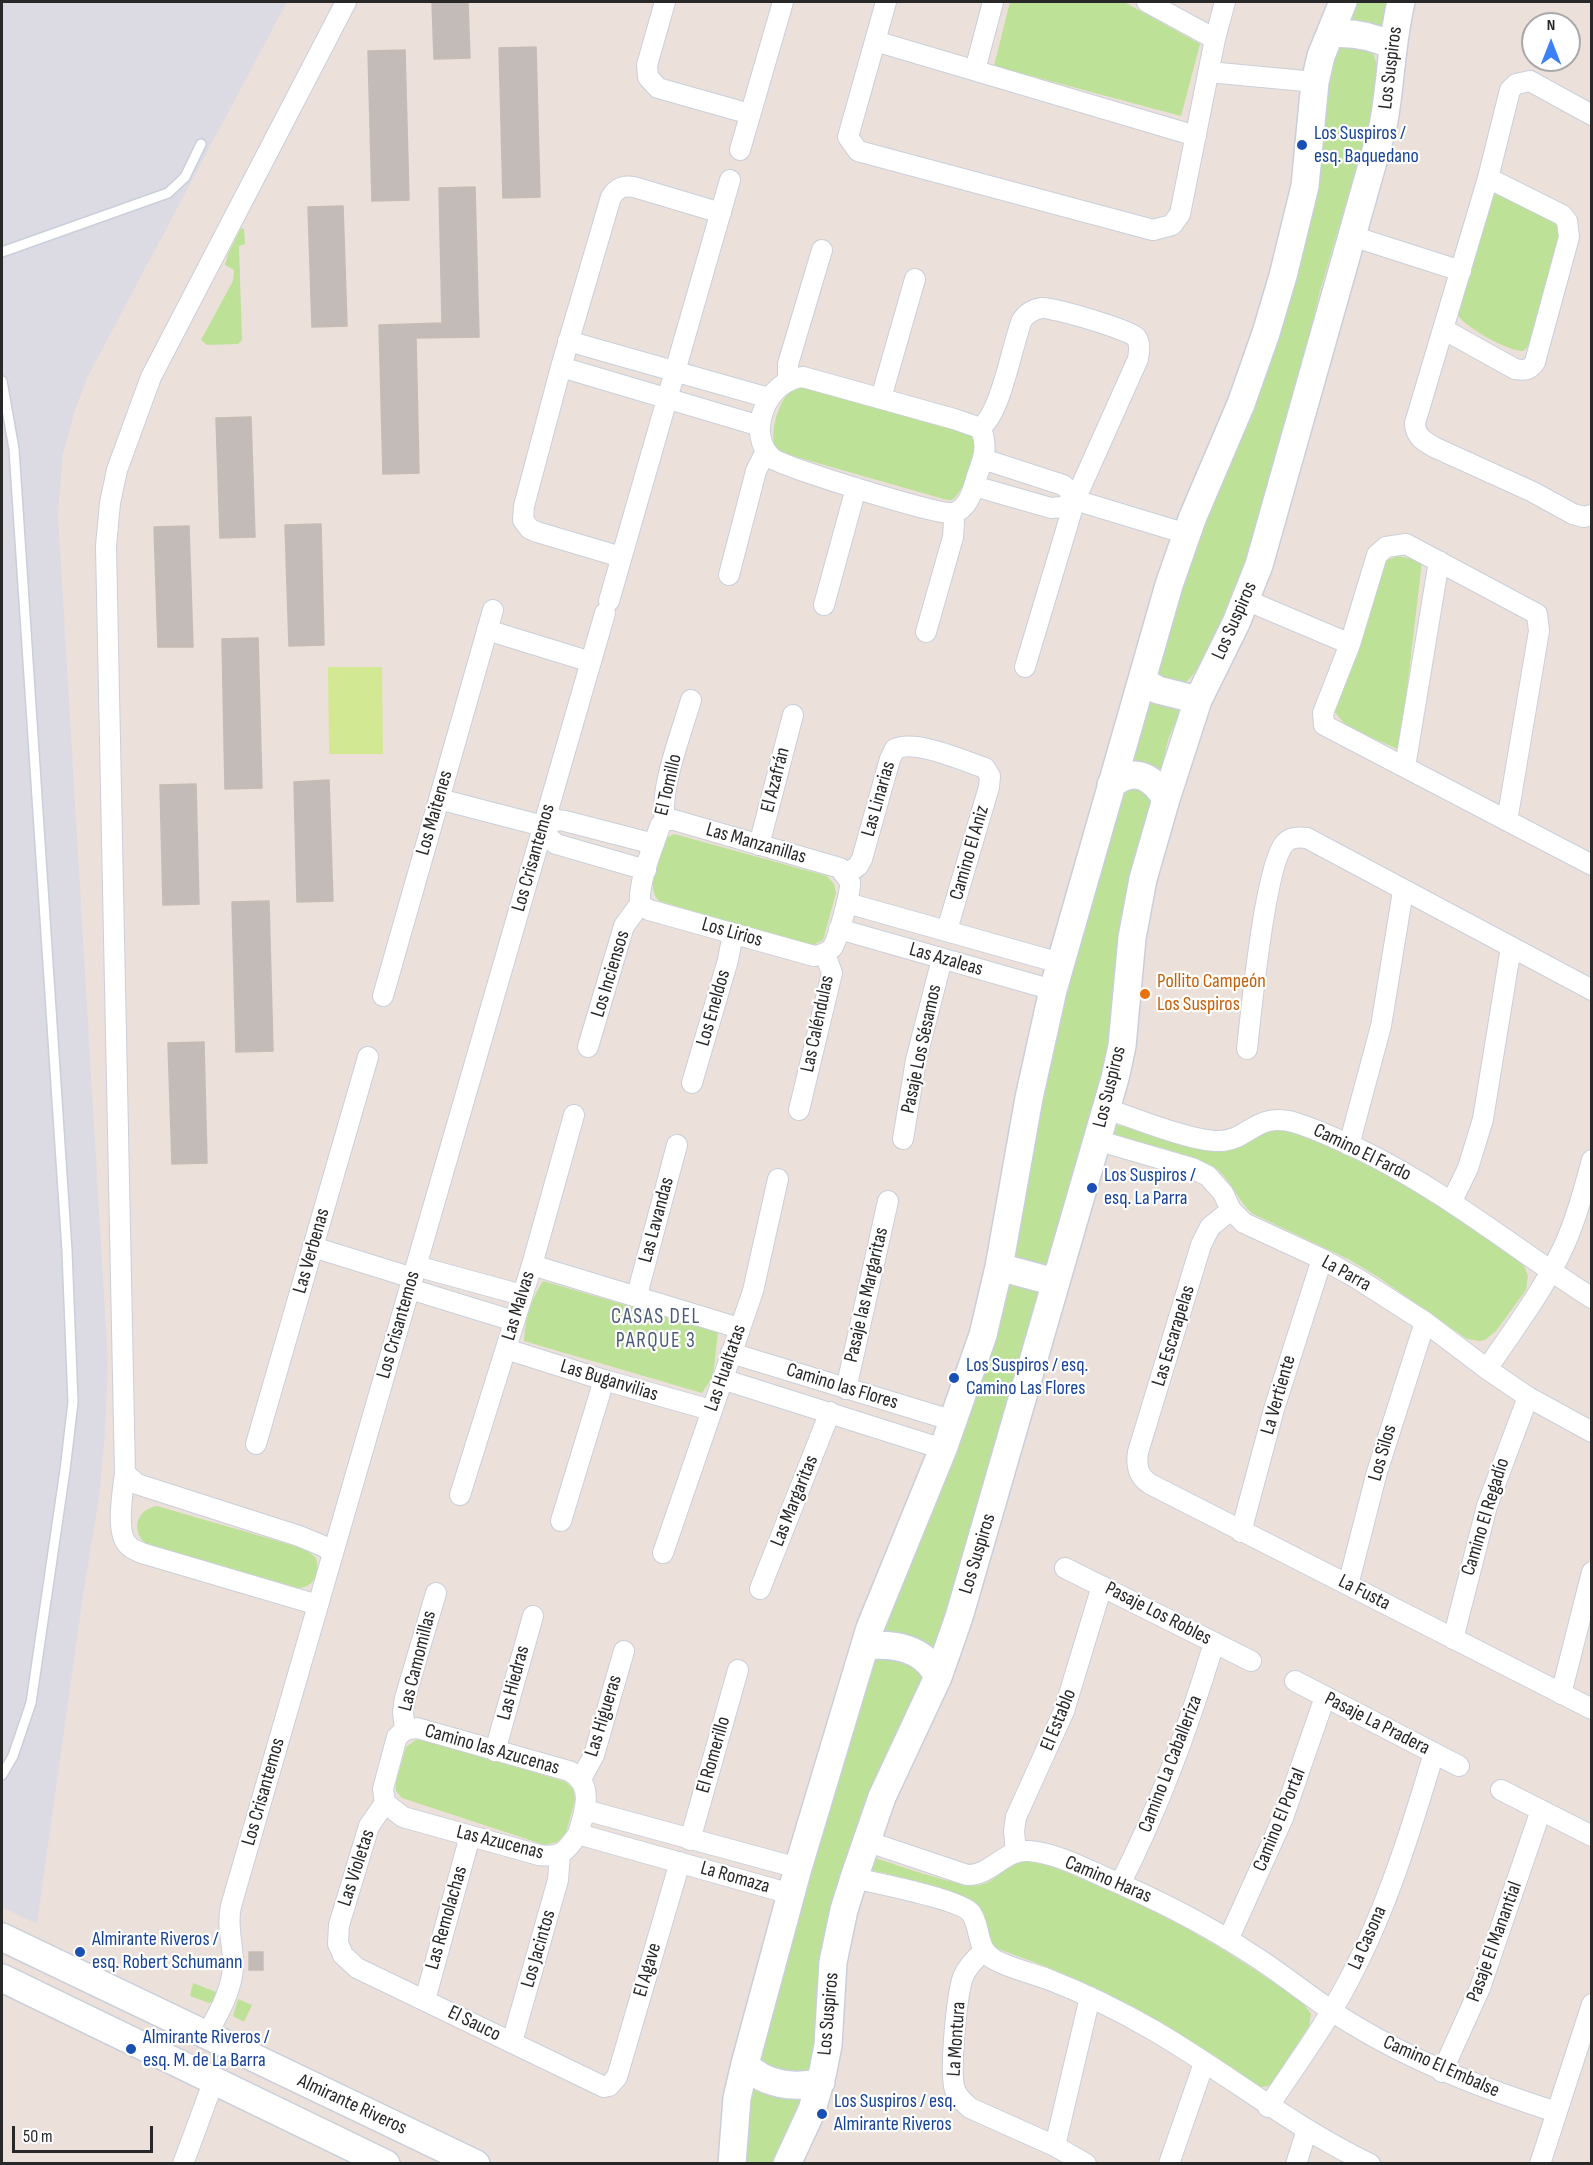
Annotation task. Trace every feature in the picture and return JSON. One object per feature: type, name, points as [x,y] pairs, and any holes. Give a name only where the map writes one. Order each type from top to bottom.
[{"type":"street","points":[[318,1605],[131,1548],[122,1533],[121,1494],[125,1473],[117,1019],[105,578],[110,503],[117,470],[151,377],[346,2]]},
{"type":"street","points":[[666,2],[647,65],[648,77],[658,88],[750,114]]},
{"type":"street","points":[[740,150],[783,2]]},
{"type":"street","points":[[886,2],[848,137],[858,151],[1153,230],[1172,225],[1180,214],[1215,39],[1225,2]]},
{"type":"street","points":[[975,70],[993,2]]},
{"type":"street","points":[[1147,2],[1215,39]]},
{"type":"street","points":[[732,2163],[737,2098],[745,2064],[798,1868],[865,1646],[877,1608],[954,1421],[983,1335],[999,1267],[1029,1098],[1053,990],[1169,585],[1192,519],[1254,371],[1283,276],[1305,186],[1315,82],[1321,56],[1343,2]]},
{"type":"street","name":"Los Suspiros","points":[[787,2163],[807,2121],[821,2082],[828,2045],[833,1962],[844,1910],[882,1797],[938,1677],[959,1617],[1096,1140],[1107,1109],[1122,1046],[1135,916],[1166,799],[1198,700],[1246,600],[1259,565],[1383,126],[1401,2]]},
{"type":"street","points":[[1330,34],[1359,34],[1393,46]]},
{"type":"street","points":[[875,41],[1196,136]]},
{"type":"street","points":[[1209,72],[1315,82]]},
{"type":"street","points":[[1592,115],[1530,81],[1516,84],[1507,97],[1488,178],[1415,423],[1417,435],[1436,448],[1533,492],[1573,514],[1584,517],[1592,515]]},
{"type":"street","points":[[1443,329],[1515,369],[1522,371],[1531,368],[1535,362],[1569,237],[1567,221],[1562,215],[1488,178]]},
{"type":"street","name":"Los Crisantemos","points":[[206,2036],[218,2013],[232,1976],[233,1960],[229,1924],[231,1906],[730,180]]},
{"type":"street","points":[[621,557],[537,532],[530,529],[523,520],[524,506],[568,341],[611,197],[616,190],[627,186],[634,187],[721,213]]},
{"type":"street","points":[[1352,236],[1461,271]]},
{"type":"street","points":[[788,381],[788,364],[822,250]]},
{"type":"street","points":[[881,398],[915,279]]},
{"type":"street","points":[[980,428],[986,424],[995,409],[1018,330],[1026,314],[1038,308],[1046,308],[1133,334],[1139,342],[1138,359],[1075,500],[1024,667]]},
{"type":"street","points":[[568,341],[769,398]]},
{"type":"street","points":[[561,367],[760,426]]},
{"type":"street","points":[[803,377],[980,428],[985,441],[983,459],[968,502],[952,514],[937,512],[856,488],[779,462],[766,451],[761,440],[760,426],[769,398],[774,391],[788,381],[803,377]]},
{"type":"street","points":[[729,575],[756,471],[766,451]]},
{"type":"street","points":[[983,459],[1063,485],[1075,500],[1187,534]]},
{"type":"street","points":[[974,486],[1051,508],[1062,507],[1075,500]]},
{"type":"street","points":[[824,605],[856,488]]},
{"type":"street","points":[[926,632],[953,537],[952,514]]},
{"type":"street","points":[[1507,821],[1539,631],[1538,614],[1406,544],[1386,547],[1377,555],[1350,644],[1323,714],[1324,725],[1507,821],[1592,865]]},
{"type":"street","points":[[1405,767],[1439,561]]},
{"type":"street","points":[[1246,600],[1350,644]]},
{"type":"street","name":"Los Maitenes","points":[[382,996],[493,610]]},
{"type":"street","points":[[487,630],[591,662]]},
{"type":"street","points":[[1142,681],[1158,690],[1198,700]]},
{"type":"street","name":"El Tomillo","points":[[640,904],[639,896],[646,870],[664,820],[662,808],[666,790],[691,700]]},
{"type":"street","name":"El Azafrán","points":[[759,845],[793,715]]},
{"type":"street","name":"Las Linarias","points":[[846,874],[858,866],[862,859],[890,759],[896,749],[905,745],[918,747],[985,768],[990,776]]},
{"type":"street","name":"Camino El Aniz","points":[[947,930],[989,787],[990,776]]},
{"type":"street","points":[[1111,785],[1124,776],[1141,776],[1153,781],[1166,799]]},
{"type":"street","points":[[439,799],[543,826],[565,820],[654,844]]},
{"type":"street","name":"Las Manzanillas","points":[[664,820],[674,820],[837,867],[846,874]]},
{"type":"street","points":[[543,826],[546,835],[556,844],[646,870]]},
{"type":"street","points":[[1247,1049],[1265,908],[1278,856],[1283,845],[1290,839],[1306,838],[1592,990]]},
{"type":"street","name":"Las Caléndulas","points":[[799,1110],[832,973],[825,954],[833,945],[851,885],[846,874]]},
{"type":"street","points":[[1350,1145],[1378,1037],[1403,891]]},
{"type":"street","name":"Las Azaleas","points":[[846,903],[1060,963]]},
{"type":"street","name":"Los Lirios","points":[[640,904],[649,910],[810,956],[825,954]]},
{"type":"street","name":"Los Inciensos","points":[[588,1047],[624,926],[640,904]]},
{"type":"street","name":"Las Azaleas","points":[[839,929],[1053,990]]},
{"type":"street","name":"Los Eneldos","points":[[692,1083],[728,960],[733,933]]},
{"type":"street","points":[[1452,1201],[1468,1168],[1483,1119],[1510,947]]},
{"type":"street","name":"Pasaje Los Sésamos","points":[[903,1139],[916,1060],[942,958]]},
{"type":"street","name":"Las Verbenas","points":[[256,1444],[368,1057]]},
{"type":"street","name":"Camino El Fardo","points":[[1107,1109],[1210,1141],[1229,1140],[1259,1124],[1275,1119],[1296,1123],[1350,1145],[1409,1175],[1452,1201],[1551,1272],[1592,1298]]},
{"type":"street","name":"Las Malvas","points":[[460,1495],[532,1264],[574,1115]]},
{"type":"street","name":"La Parra","points":[[1096,1140],[1192,1168],[1208,1176],[1218,1186],[1231,1210],[1244,1223],[1322,1259],[1358,1279],[1425,1322],[1528,1397],[1592,1432]]},
{"type":"street","name":"Las Lavandas","points":[[637,1295],[677,1145]]},
{"type":"street","points":[[1487,1369],[1551,1272],[1575,1217],[1592,1160]]},
{"type":"street","name":"Las Hualtatas","points":[[663,1553],[753,1291],[778,1179]]},
{"type":"street","name":"Pasaje las Margaritas","points":[[846,1389],[888,1201]]},
{"type":"street","name":"Las Escarapelas","points":[[1139,1474],[1138,1452],[1201,1245],[1210,1227],[1231,1210]]},
{"type":"street","points":[[314,1247],[413,1278],[514,1321]]},
{"type":"street","name":"La Vertiente","points":[[1241,1532],[1274,1408],[1322,1259]]},
{"type":"street","points":[[532,1264],[739,1328]]},
{"type":"street","points":[[999,1267],[1055,1282]]},
{"type":"street","points":[[413,1278],[522,1295]]},
{"type":"street","name":"Los Silos","points":[[1348,1585],[1380,1461],[1425,1322]]},
{"type":"street","name":"Las Buganvilias","points":[[506,1349],[711,1410]]},
{"type":"street","name":"Camino las Flores","points":[[731,1353],[954,1421]]},
{"type":"street","name":"Camino las Flores","points":[[722,1379],[943,1449]]},
{"type":"street","points":[[561,1521],[604,1380]]},
{"type":"street","name":"Camino El Regadío","points":[[1453,1639],[1488,1506],[1503,1459],[1528,1397]]},
{"type":"street","name":"Las Margaritas","points":[[760,1589],[830,1412]]},
{"type":"street","points":[[125,1473],[138,1484],[298,1536],[332,1552]]},
{"type":"street","name":"La Fusta","points":[[1139,1474],[1150,1484],[1241,1532],[1592,1710]]},
{"type":"street","name":"Pasaje Los Robles","points":[[1065,1568],[1251,1661]]},
{"type":"street","points":[[1561,1694],[1592,1572]]},
{"type":"street","name":"El Establo","points":[[1016,1852],[1014,1831],[1016,1817],[1061,1718],[1102,1586]]},
{"type":"street","name":"Las Camomillas","points":[[405,1730],[403,1712],[405,1698],[436,1593]]},
{"type":"street","name":"Las Hiedras","points":[[495,1751],[533,1616]]},
{"type":"street","name":"Camino La Caballeriza","points":[[1120,1884],[1172,1770],[1192,1716],[1214,1643]]},
{"type":"street","points":[[865,1646],[888,1645],[914,1652],[926,1660],[938,1677]]},
{"type":"street","name":"Las Higueras","points":[[581,1779],[594,1755],[624,1651]]},
{"type":"street","name":"El Romerillo","points":[[690,1840],[738,1670]]},
{"type":"street","name":"Pasaje La Pradera","points":[[1294,1681],[1459,1766]]},
{"type":"street","name":"Camino El Portal","points":[[1228,1940],[1283,1818],[1325,1697]]},
{"type":"street","name":"Camino las Azucenas","points":[[405,1730],[417,1728],[569,1771],[581,1779],[585,1792],[585,1810],[578,1834]]},
{"type":"street","name":"Las Violetas","points":[[338,1944],[339,1924],[365,1837],[369,1826],[385,1803],[383,1789],[395,1744],[405,1730]]},
{"type":"street","name":"La Casona","points":[[1268,2107],[1331,2012],[1350,1979],[1389,1891],[1434,1753]]},
{"type":"street","points":[[1501,1790],[1592,1836]]},
{"type":"street","name":"Las Azucenas","points":[[385,1803],[403,1817],[539,1855],[560,1854],[578,1834]]},
{"type":"street","points":[[585,1810],[690,1840]]},
{"type":"street","name":"Pasaje El Manantial","points":[[1442,2072],[1480,1988],[1541,1810]]},
{"type":"street","points":[[578,1834],[680,1862]]},
{"type":"street","name":"Las Remolachas","points":[[425,2000],[470,1836]]},
{"type":"street","name":"La Romaza","points":[[690,1840],[798,1868]]},
{"type":"street","points":[[866,1841],[972,1875],[982,1872],[1016,1852]]},
{"type":"street","name":"Camino Haras","points":[[1016,1852],[1031,1851],[1050,1856],[1120,1884],[1178,1911],[1272,1968],[1331,2012]]},
{"type":"street","name":"Los Jacintos","points":[[512,2042],[558,1880],[560,1854]]},
{"type":"street","name":"La Romaza","points":[[680,1862],[791,1894]]},
{"type":"street","name":"El Agave","points":[[617,2077],[680,1862]]},
{"type":"street","points":[[854,1878],[964,1907],[972,1916],[984,1951],[997,1961],[1090,1997],[1153,2030],[1268,2107],[1370,2163]]},
{"type":"street","name":"Almirante Riveros","points":[[2,1937],[476,2163]]},
{"type":"street","name":"El Sauco","points":[[338,1944],[343,1955],[357,1968],[597,2085],[609,2086],[617,2077]]},
{"type":"street","name":"La Montura","points":[[984,1951],[971,1964],[963,1978],[954,2056],[956,2090],[961,2100],[970,2108],[1055,2146],[1086,2163]]},
{"type":"street","name":"Almirante Riveros","points":[[2,1978],[386,2163]]},
{"type":"street","points":[[1055,2146],[1090,1997]]},
{"type":"street","points":[[1540,2163],[1592,2004]]},
{"type":"street","name":"Camino El Embalse","points":[[1331,2012],[1393,2048],[1442,2072],[1556,2112]]},
{"type":"street","points":[[1169,2163],[1204,2063]]},
{"type":"street","points":[[745,2064],[761,2077],[779,2084],[799,2086],[821,2082]]},
{"type":"street","points":[[183,2163],[214,2080]]},
{"type":"street","points":[[1296,2163],[1307,2130]]},
{"type":"lane","points":[[2,252],[168,193],[185,177],[201,144]]},
{"type":"lane","points":[[2,381],[15,460],[69,1292],[73,1402],[66,1470],[31,1703],[13,1756],[2,1775]]},
{"type":"shaded area","points":[[2,2],[287,2],[88,376],[75,410],[63,454],[58,513],[108,1362],[99,1498],[37,1924],[2,1907]]},
{"type":"green space","points":[[1010,2],[1124,2],[1200,44],[1181,116],[994,66]]},
{"type":"green space","points":[[1350,2],[1388,2],[1385,33],[1342,19]]},
{"type":"green space","points":[[1334,46],[1369,46],[1374,55],[1377,73],[1372,112],[1320,291],[1288,421],[1244,563],[1222,618],[1197,670],[1184,685],[1156,675],[1160,637],[1277,330]]},
{"type":"green space","points":[[1503,194],[1558,224],[1561,235],[1530,345],[1523,351],[1488,338],[1469,326],[1458,315],[1491,196]]},
{"type":"green space","points":[[241,228],[244,229],[245,244],[239,246],[242,340],[238,344],[207,345],[201,340],[233,281],[234,270],[225,265]]},
{"type":"green space","points":[[801,386],[968,432],[976,444],[976,450],[973,466],[961,490],[952,500],[947,500],[784,453],[776,447],[773,435],[778,411],[785,397]]},
{"type":"green space","points":[[1398,556],[1422,561],[1400,750],[1347,727],[1334,711],[1385,561]]},
{"type":"green space","points":[[328,667],[382,667],[383,754],[329,754]]},
{"type":"green space","points":[[1148,689],[1183,704],[1168,740],[1159,778],[1132,766],[1130,752]]},
{"type":"green space","points":[[1125,786],[1155,791],[1108,1067],[1049,1262],[1043,1265],[1016,1258],[1014,1252],[1061,1010]]},
{"type":"green space","points":[[674,834],[827,876],[834,884],[836,893],[823,940],[813,945],[806,945],[659,901],[653,888],[654,873],[666,838]]},
{"type":"green space","points":[[1116,1125],[1214,1151],[1232,1148],[1273,1130],[1289,1131],[1308,1138],[1390,1177],[1480,1233],[1524,1266],[1528,1276],[1526,1290],[1496,1331],[1485,1340],[1467,1339],[1350,1260],[1253,1214],[1243,1204],[1223,1175],[1210,1165],[1185,1155],[1116,1136],[1112,1131]]},
{"type":"green space","points":[[1008,1277],[1042,1285],[937,1651],[880,1632]]},
{"type":"green space","points":[[543,1281],[718,1332],[713,1376],[702,1393],[524,1341],[529,1310]]},
{"type":"green space","points":[[157,1506],[305,1549],[316,1558],[316,1576],[305,1587],[293,1588],[146,1544],[138,1533],[138,1521],[145,1511]]},
{"type":"green space","points":[[899,1655],[925,1676],[877,1785],[812,2070],[798,2078],[759,2061],[759,2053],[870,1665],[875,1657]]},
{"type":"green space","points":[[416,1740],[428,1740],[566,1782],[573,1789],[575,1800],[566,1833],[557,1842],[545,1845],[402,1798],[396,1791],[396,1782],[406,1747]]},
{"type":"green space","points":[[870,1856],[926,1875],[971,1885],[987,1882],[1010,1867],[1023,1862],[1047,1865],[1148,1908],[1202,1937],[1254,1969],[1304,2004],[1311,2014],[1309,2026],[1273,2081],[1268,2086],[1258,2088],[1141,2012],[1055,1970],[996,1948],[992,1944],[981,1911],[970,1900],[942,1889],[867,1869]]},
{"type":"green space","points":[[193,1983],[216,1992],[212,2002],[190,1996]]},
{"type":"green space","points":[[238,1999],[252,2005],[244,2022],[233,2016]]},
{"type":"green space","points":[[751,2083],[805,2096],[775,2163],[743,2164]]},
{"type":"building","points":[[432,2],[468,2],[470,58],[434,59]]},
{"type":"building","points":[[536,47],[540,197],[503,198],[499,48]]},
{"type":"building","points":[[405,50],[409,200],[372,201],[368,51]]},
{"type":"building","points":[[475,187],[479,337],[416,338],[419,473],[383,474],[379,325],[442,323],[439,188]]},
{"type":"building","points":[[343,206],[347,326],[312,327],[308,207]]},
{"type":"building","points":[[251,417],[255,537],[220,538],[216,418]]},
{"type":"building","points":[[321,524],[324,645],[289,646],[285,525]]},
{"type":"building","points":[[189,526],[193,647],[158,647],[154,527]]},
{"type":"building","points":[[258,638],[262,788],[225,789],[222,639]]},
{"type":"building","points":[[329,780],[333,901],[297,902],[294,782]]},
{"type":"building","points":[[196,784],[199,904],[163,905],[160,785]]},
{"type":"building","points":[[269,901],[273,1051],[236,1052],[232,902]]},
{"type":"building","points":[[204,1042],[207,1163],[172,1164],[168,1043]]},
{"type":"building","points":[[249,1952],[263,1952],[263,1970],[249,1970]]},
{"type":"place","name":"Los Suspiros / esq. Baquedano","points":[[1302,145]]},
{"type":"place","name":"Pollito Campeón Los Suspiros","points":[[1145,994]]},
{"type":"place","name":"Los Suspiros / esq. La Parra","points":[[1092,1188]]},
{"type":"place","name":"Los Suspiros / esq. Camino Las Flores","points":[[954,1378]]},
{"type":"place","name":"Almirante Riveros / esq. Robert Schumann","points":[[80,1952]]},
{"type":"place","name":"Almirante Riveros / esq. M. de La Barra","points":[[131,2049]]},
{"type":"place","name":"Los Suspiros / esq. Almirante Riveros","points":[[822,2114]]},
{"type":"district","name":"CASAS DEL PARQUE 3","points":[[656,1330]]}]
